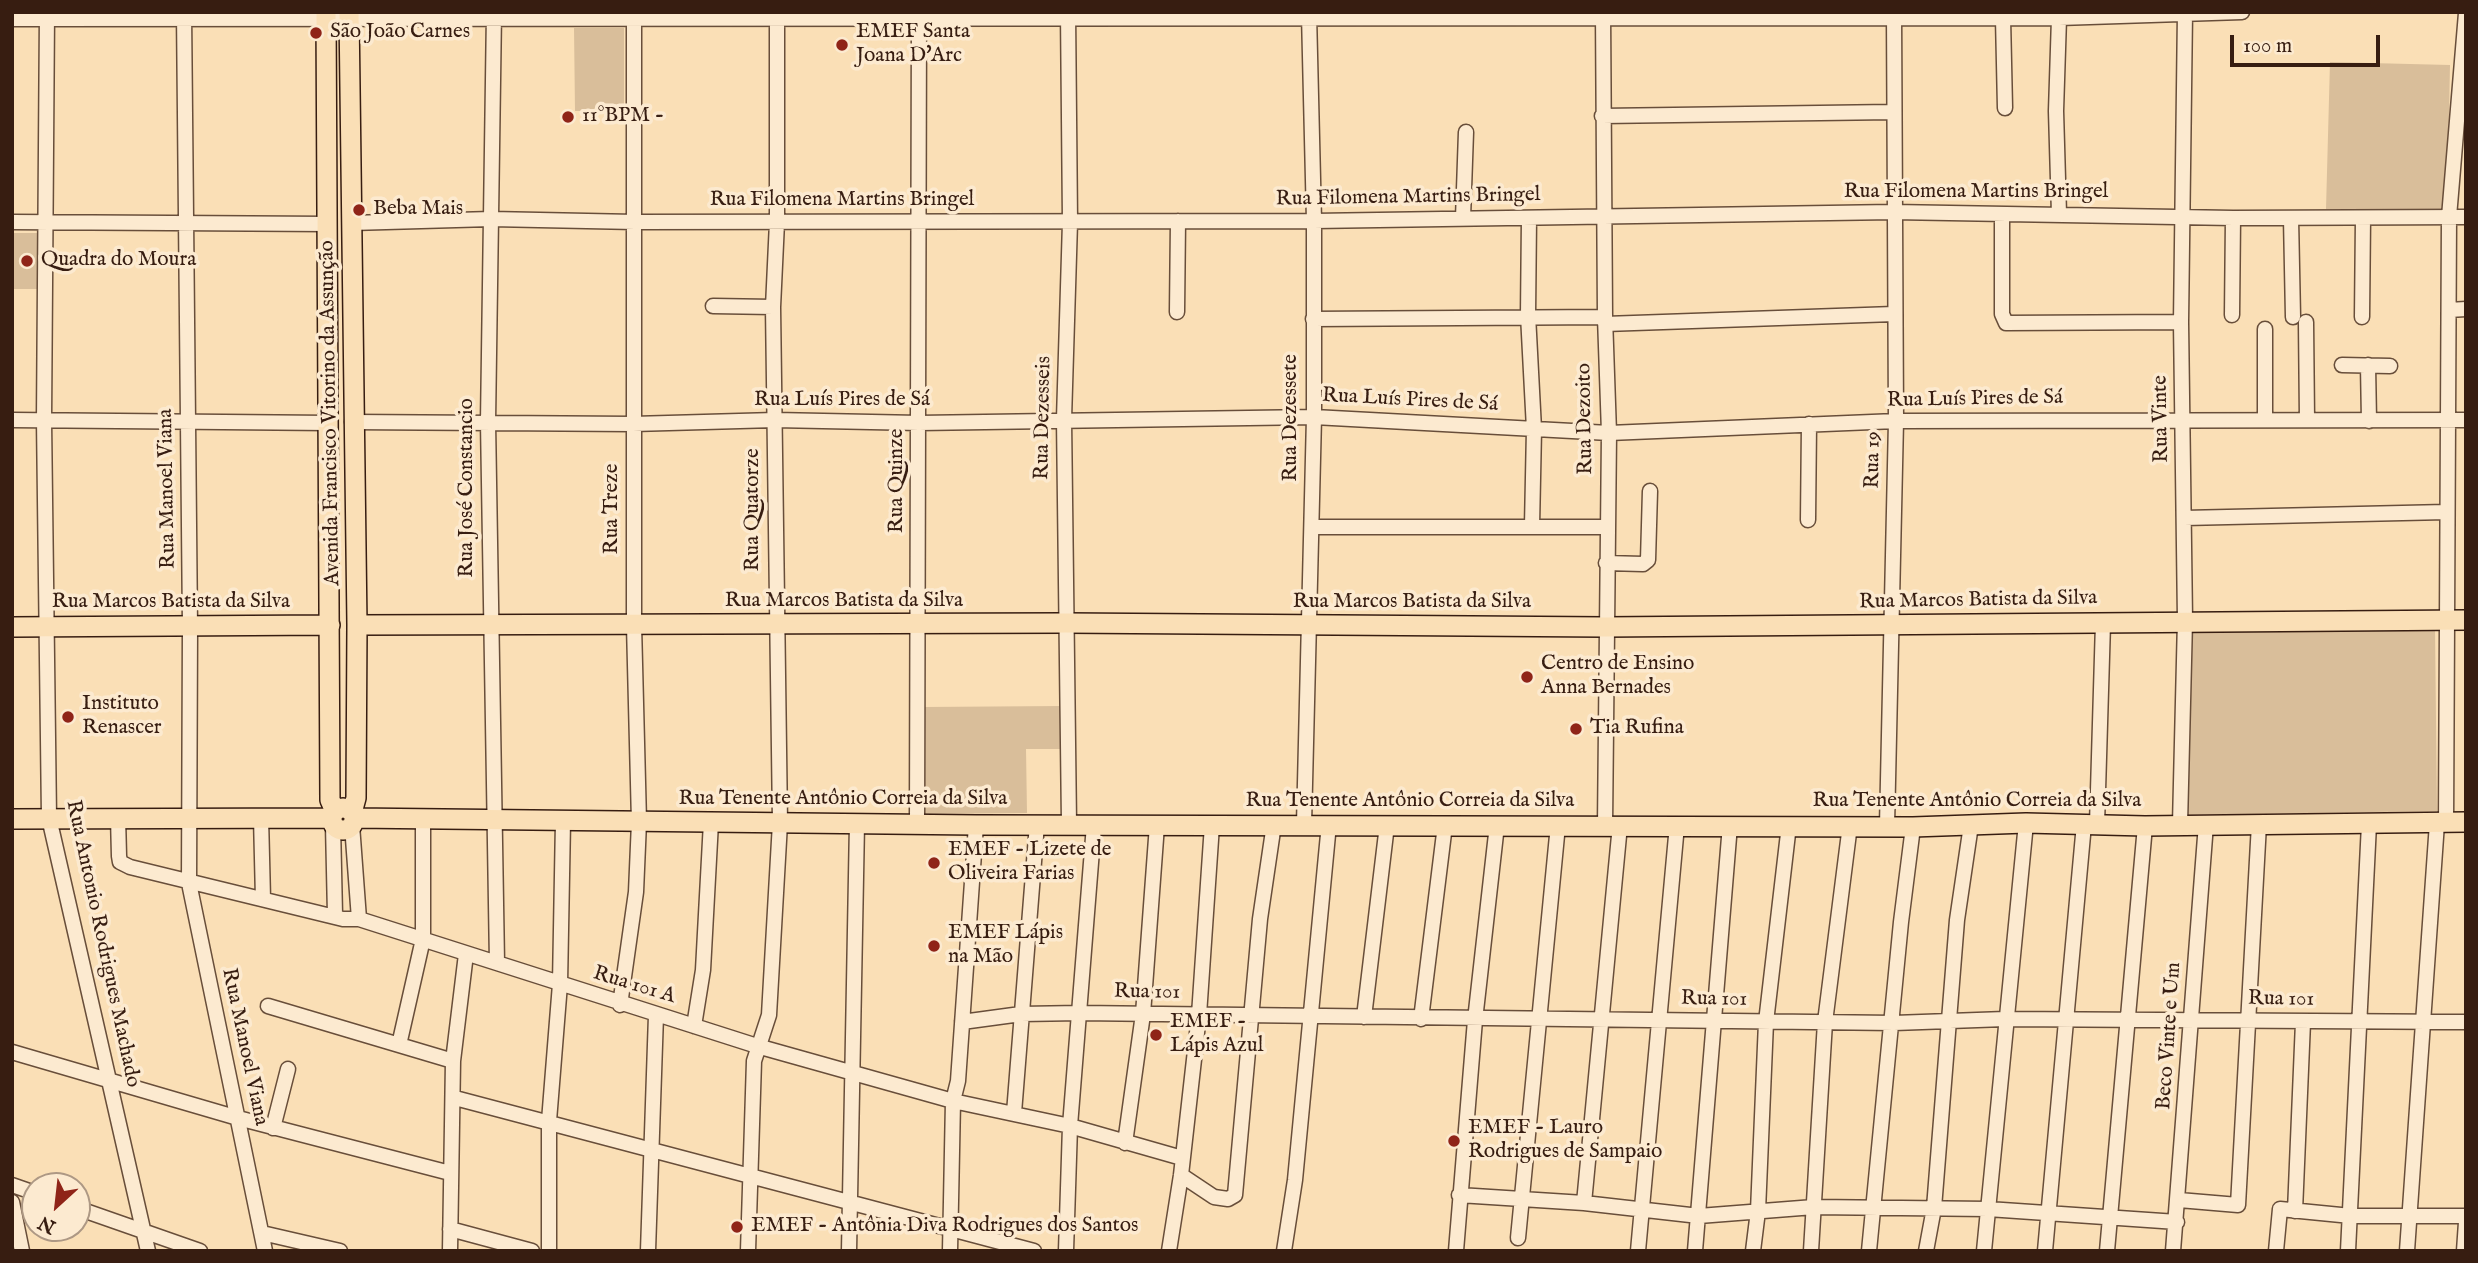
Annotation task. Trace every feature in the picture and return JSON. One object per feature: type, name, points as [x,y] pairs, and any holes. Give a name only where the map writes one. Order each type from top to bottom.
[{"type":"main road","name":"Avenida Francisco Vitorino da Assunção","points":[[326,15],[330,800],[343,818],[356,798],[357,625],[352,422],[349,15]]},
{"type":"main road","points":[[329,224],[333,214],[340,211],[347,214],[351,223]]},
{"type":"main road","points":[[329,370],[352,369]]},
{"type":"main road","name":"Rua Marcos Batista da Silva","points":[[12,627],[330,625],[335,636],[344,639],[352,636],[357,625],[1066,623],[1605,627],[2185,620],[2466,620]]},
{"type":"main road","name":"Rua Tenente Antônio Correia da Silva","points":[[12,819],[191,816],[976,825],[1913,827],[2026,823],[2146,826],[2466,822]]},
{"type":"street","points":[[12,19],[47,16],[326,15],[1894,14],[2059,18],[2084,15],[2242,12]]},
{"type":"street","points":[[2407,1251],[2441,823],[2446,620],[2449,217],[2466,13]]},
{"type":"street","name":"Rua 19","points":[[1887,825],[1895,421],[1892,112],[1894,14]]},
{"type":"street","name":"Rua Vinte","points":[[2180,824],[2185,620],[2181,322],[2185,14]]},
{"type":"street","name":"Rua Quatorze","points":[[748,1251],[748,1175],[757,1046],[769,1016],[780,823],[773,307],[777,222],[778,15]]},
{"type":"street","name":"Rua Dezesseis","points":[[1068,15],[1070,222],[1064,419],[1069,824]]},
{"type":"street","name":"Rua Dezoito","points":[[1584,1203],[1602,1019],[1613,825],[1605,627],[1609,433],[1602,116],[1603,15]]},
{"type":"street","name":"Rua Antonio Rodrigues Machado","points":[[47,16],[44,420],[49,818],[148,1251]]},
{"type":"street","name":"Rua Manoel Viana","points":[[184,16],[190,627],[189,883],[265,1251]]},
{"type":"street","name":"Rua José Constancio","points":[[494,16],[488,422],[497,962]]},
{"type":"street","name":"Rua Treze","points":[[620,1005],[636,892],[639,822],[634,625],[634,16]]},
{"type":"street","name":"Rua Quinze","points":[[917,824],[919,16]]},
{"type":"street","name":"Rua Dezessete","points":[[1304,824],[1314,417],[1314,221],[1309,16]]},
{"type":"street","points":[[2003,18],[2005,108]]},
{"type":"street","points":[[2059,18],[2056,111],[2059,214]]},
{"type":"street","points":[[1602,116],[1892,112]]},
{"type":"street","points":[[1463,218],[1466,132]]},
{"type":"street","name":"Rua Filomena Martins Bringel","points":[[351,223],[491,219],[635,222],[1314,221],[1893,212],[2233,218],[2466,217]]},
{"type":"street","points":[[2002,215],[2003,321],[2024,325],[2181,322]]},
{"type":"street","points":[[1528,218],[1528,315],[1534,429],[1532,526]]},
{"type":"street","points":[[2232,315],[2233,218]]},
{"type":"street","points":[[2291,218],[2307,420]]},
{"type":"street","points":[[2362,317],[2363,218]]},
{"type":"street","points":[[1177,312],[1178,221]]},
{"type":"street","points":[[12,222],[329,224]]},
{"type":"street","points":[[713,306],[773,307]]},
{"type":"street","points":[[2449,310],[2466,309]]},
{"type":"street","points":[[1313,319],[1528,315],[1605,320],[1894,314]]},
{"type":"street","points":[[2265,329],[2265,420]]},
{"type":"street","points":[[2342,365],[2390,366]]},
{"type":"street","points":[[2368,365],[2369,421]]},
{"type":"street","name":"Rua Luís Pires de Sá","points":[[352,422],[633,424],[775,420],[919,423],[1314,417],[1609,433],[1895,421],[2466,420]]},
{"type":"street","points":[[12,421],[329,422]]},
{"type":"street","points":[[1808,520],[1810,424]]},
{"type":"street","points":[[1606,563],[1643,564],[1648,560],[1650,491]]},
{"type":"street","points":[[2183,518],[2446,512]]},
{"type":"street","points":[[1312,527],[1607,527]]},
{"type":"street","points":[[2045,1251],[2064,1021],[2091,824],[2103,623]]},
{"type":"street","name":"Rua 101 A","points":[[118,817],[119,856],[123,865],[189,883],[359,919],[497,962],[620,1005],[757,1046],[953,1101],[1070,1126],[1182,1158]]},
{"type":"street","points":[[261,817],[263,899]]},
{"type":"street","points":[[335,915],[343,818]]},
{"type":"street","points":[[343,818],[359,919]]},
{"type":"street","points":[[400,1045],[423,939],[423,819]]},
{"type":"street","points":[[549,1251],[550,1121],[560,984],[563,821]]},
{"type":"street","points":[[694,1026],[703,970],[711,822]]},
{"type":"street","points":[[849,1251],[857,823]]},
{"type":"street","points":[[1984,1251],[2026,823]]},
{"type":"street","points":[[1014,1113],[1037,824]]},
{"type":"street","points":[[1181,1175],[1221,1199],[1235,1195],[1254,1014],[1260,919],[1274,824]]},
{"type":"street","points":[[1284,1251],[1295,1180],[1329,824]]},
{"type":"street","name":"Beco Vinte e Um","points":[[2173,1251],[2206,824]]},
{"type":"street","points":[[2179,1200],[2238,1205],[2259,824]]},
{"type":"street","points":[[2348,1251],[2369,824]]},
{"type":"street","points":[[950,1251],[953,1101],[958,1081],[976,825]]},
{"type":"street","points":[[1066,1251],[1070,1126],[1094,825]]},
{"type":"street","points":[[1125,1143],[1143,1014],[1157,825]]},
{"type":"street","points":[[1169,1251],[1181,1175],[1199,1015],[1212,825]]},
{"type":"street","points":[[1364,1017],[1387,825]]},
{"type":"street","points":[[1421,1019],[1444,825]]},
{"type":"street","points":[[1456,1251],[1475,1020],[1497,825]]},
{"type":"street","points":[[1518,1238],[1558,825]]},
{"type":"street","points":[[1638,1251],[1657,1020],[1677,825]]},
{"type":"street","points":[[1695,1251],[1730,825]]},
{"type":"street","points":[[1753,1251],[1758,1211],[1766,1022],[1789,825]]},
{"type":"street","points":[[1811,1251],[1825,1022],[1850,825]]},
{"type":"street","points":[[1926,1251],[1934,1208],[1957,920],[1971,825]]},
{"type":"street","points":[[2106,1251],[2125,1021],[2146,826]]},
{"type":"street","points":[[1869,1251],[1894,1023],[1901,922],[1913,827]]},
{"type":"street","points":[[450,1251],[450,1173],[455,1098],[453,1061],[466,954]]},
{"type":"street","points":[[268,1006],[453,1061]]},
{"type":"street","name":"Rua 101","points":[[962,1022],[1021,1014],[1080,1013],[1537,1021],[1602,1019],[1894,1023],[2005,1019],[2466,1022]]},
{"type":"street","points":[[648,1251],[656,1015]]},
{"type":"street","points":[[2276,1251],[2288,1210],[2303,1021]]},
{"type":"street","points":[[12,1052],[273,1128],[450,1173]]},
{"type":"street","points":[[273,1128],[288,1069]]},
{"type":"street","points":[[455,1098],[1034,1251]]},
{"type":"street","points":[[1459,1195],[1584,1203],[1699,1216],[1814,1207],[1934,1208],[2049,1211],[2177,1222]]},
{"type":"street","points":[[12,1202],[22,1251]]},
{"type":"street","points":[[2288,1210],[2351,1216],[2466,1216]]},
{"type":"street","points":[[91,1213],[200,1251]]},
{"type":"street","points":[[2464,1251],[2466,1222]]},
{"type":"street","points":[[450,1229],[532,1251]]},
{"type":"street","points":[[262,1233],[340,1251]]},
{"type":"shaded area","points":[[574,28],[624,28],[624,111],[575,111]]},
{"type":"shaded area","points":[[2330,62],[2450,65],[2447,212],[2326,209]]},
{"type":"shaded area","name":"Quadra do Moura","points":[[12,233],[41,233],[41,289],[12,289]]},
{"type":"shaded area","points":[[2435,628],[2437,811],[2187,815],[2189,630]]},
{"type":"shaded area","points":[[1062,706],[1063,749],[1026,749],[1027,813],[925,814],[924,707]]},
{"type":"place","name":"São João Carnes","points":[[316,33]]},
{"type":"place","name":"EMEF Santa Joana D'Arc","points":[[842,45]]},
{"type":"place","name":"11°BPM -","points":[[568,117]]},
{"type":"place","name":"Beba Mais","points":[[359,210]]},
{"type":"place","name":"Quadra do Moura","points":[[27,261]]},
{"type":"place","name":"Centro de Ensino Anna Bernades","points":[[1527,677]]},
{"type":"place","name":"Instituto Renascer","points":[[68,717]]},
{"type":"place","name":"Tia Rufina","points":[[1576,729]]},
{"type":"place","name":"EMEF - Lizete de Oliveira Farias","points":[[934,863]]},
{"type":"place","name":"EMEF Lápis na Mão","points":[[934,946]]},
{"type":"place","name":"EMEF - Lápis Azul","points":[[1156,1035]]},
{"type":"place","name":"EMEF - Lauro Rodrigues de Sampaio","points":[[1454,1141]]},
{"type":"place","name":"EMEF - Antônia Diva Rodrigues dos Santos","points":[[737,1227]]}]
